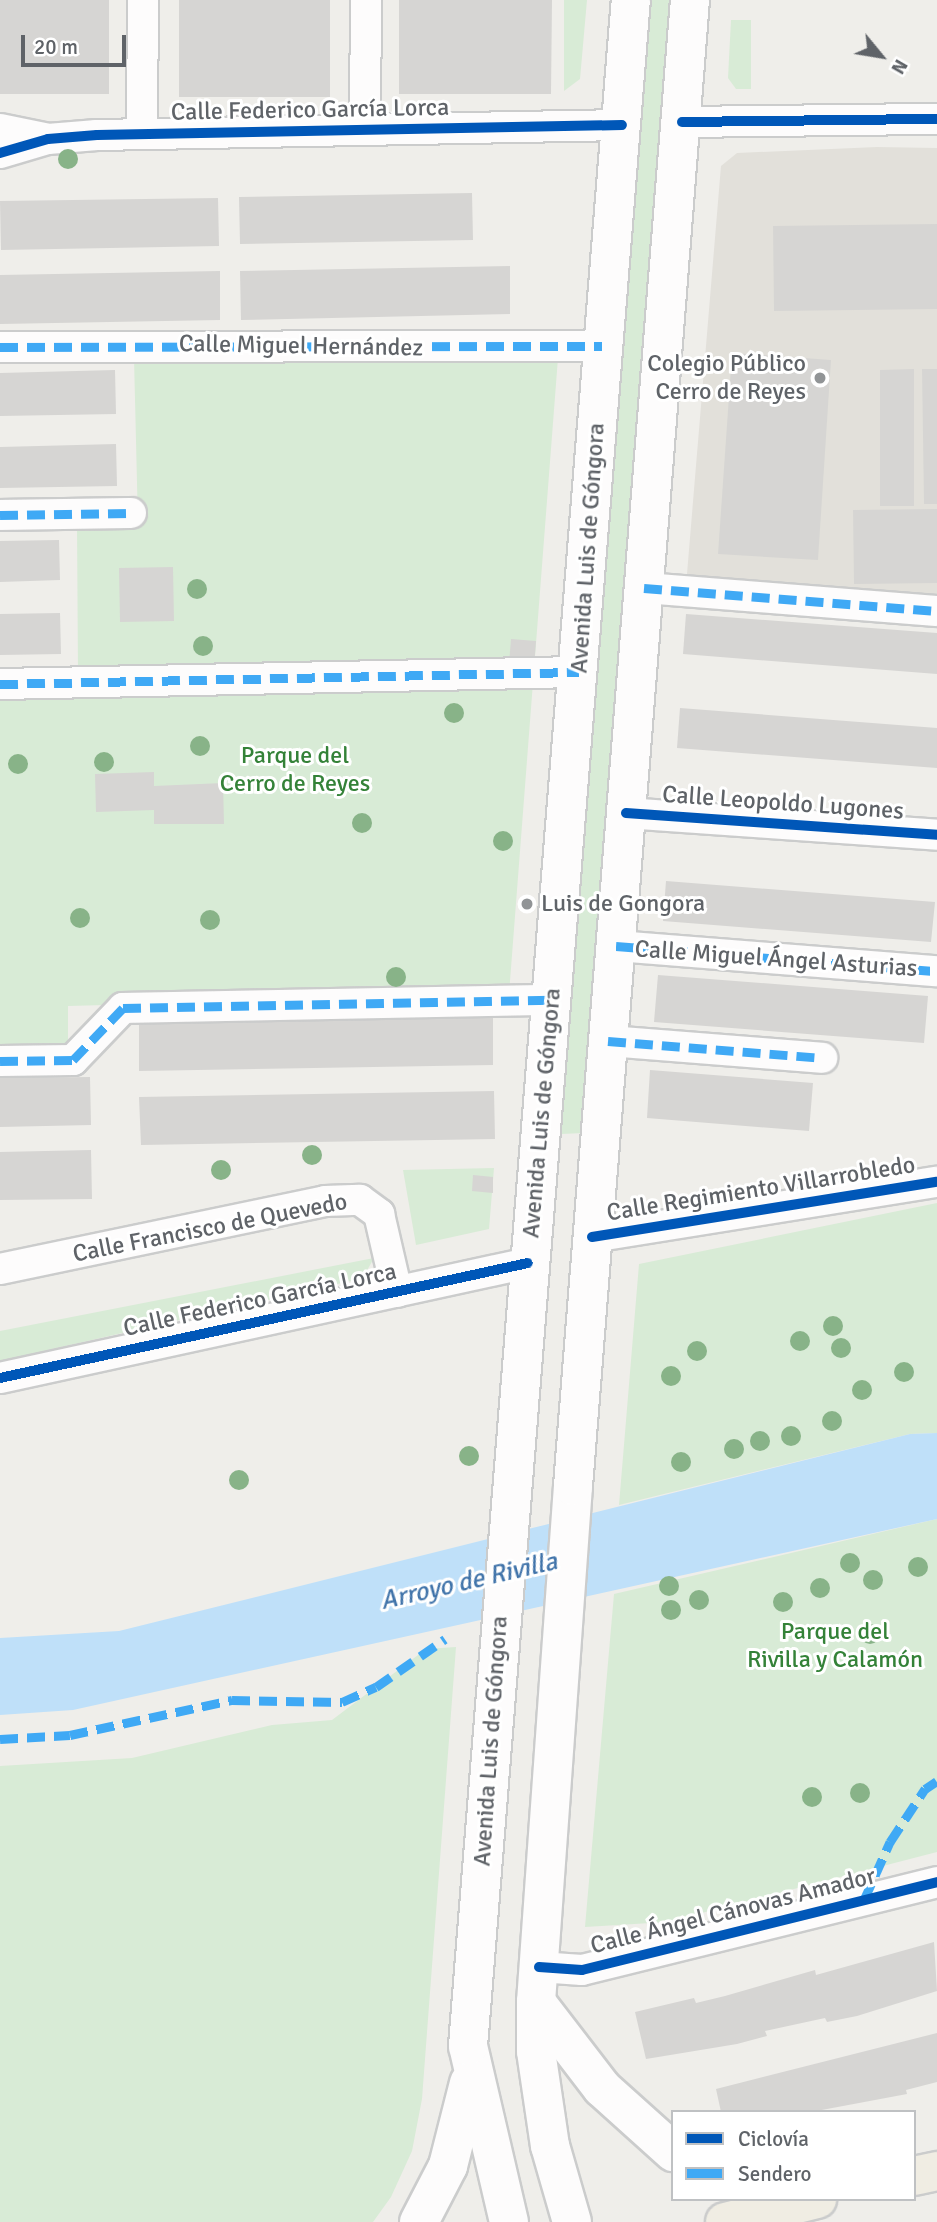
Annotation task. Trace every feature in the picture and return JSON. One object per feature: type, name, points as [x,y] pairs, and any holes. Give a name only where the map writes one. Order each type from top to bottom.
[{"type":"highway","points":[[916,2176],[937,2171]]},
{"type":"highway","points":[[725,2222],[793,2201]]},
{"type":"main road","name":"Avenida Luis de Góngora","points":[[509,2222],[468,2046],[497,1646],[579,672],[602,346],[631,0]]},
{"type":"main road","points":[[572,2222],[550,2146],[536,2051],[538,1985],[592,1237],[690,0]]},
{"type":"main road","points":[[538,1985],[602,2088],[671,2150]]},
{"type":"main road","points":[[419,2222],[456,2143],[472,2063]]},
{"type":"street","points":[[142,134],[143,0]]},
{"type":"street","points":[[365,130],[366,0]]},
{"type":"street","points":[[681,122],[937,119]]},
{"type":"street","name":"Calle Federico García Lorca","points":[[0,153],[48,139],[142,134],[622,125]]},
{"type":"street","points":[[0,129],[48,139]]},
{"type":"street","name":"Calle Miguel Hernández","points":[[0,347],[602,346]]},
{"type":"street","points":[[0,515],[131,513]]},
{"type":"street","points":[[644,588],[937,611]]},
{"type":"street","points":[[0,684],[579,672]]},
{"type":"street","name":"Calle Leopoldo Lugones","points":[[626,813],[937,835]]},
{"type":"street","name":"Calle Miguel Ángel Asturias","points":[[616,946],[937,971]]},
{"type":"street","points":[[0,1061],[73,1060],[122,1008],[552,1000]]},
{"type":"street","points":[[608,1041],[822,1058]]},
{"type":"street","name":"Calle Regimiento Villarrobledo","points":[[592,1237],[937,1182]]},
{"type":"street","name":"Calle Francisco de Quevedo","points":[[0,1269],[326,1201],[360,1200],[379,1214],[397,1292]]},
{"type":"street","name":"Calle Federico García Lorca","points":[[0,1378],[528,1263]]},
{"type":"street","name":"Calle Ángel Cánovas Amador","points":[[538,1985],[582,1970],[937,1882]]},
{"type":"shaded area","name":"Colegio Público Cerro de Reyes","points":[[877,147],[937,148],[937,605],[686,586],[721,166],[737,153]]},
{"type":"green space","points":[[564,0],[587,0],[580,79],[564,91]]},
{"type":"green space","points":[[648,0],[672,0],[584,1133],[561,1134]]},
{"type":"green space","points":[[731,20],[751,20],[751,89],[736,89],[728,78]]},
{"type":"green space","name":"Parque del Cerro de Reyes","points":[[221,356],[221,363],[558,358],[509,994],[68,1006],[68,1057],[0,1059],[0,695],[78,674],[77,526],[138,524],[134,358]]},
{"type":"green space","points":[[494,1168],[489,1229],[416,1245],[403,1170]]},
{"type":"green space","points":[[937,1203],[937,1433],[910,1434],[619,1505],[639,1264]]},
{"type":"green space","points":[[374,1258],[365,1274],[355,1280],[0,1361],[0,1331]]},
{"type":"green space","name":"Parque del Rivilla y Calamón","points":[[937,1519],[937,1852],[667,1922],[585,1927],[614,1594]]},
{"type":"green space","points":[[456,1647],[422,2099],[412,2151],[391,2197],[373,2222],[0,2222],[0,1766],[132,1758],[272,1725],[332,1720],[426,1649]]},
{"type":"water","name":"Arroyo de Rivilla","points":[[937,1433],[937,1519],[73,1710],[0,1715],[0,1638],[119,1631],[910,1434]]},
{"type":"building","points":[[0,0],[109,0],[109,94],[0,94]]},
{"type":"building","points":[[179,0],[330,0],[330,97],[179,97]]},
{"type":"building","points":[[399,0],[552,0],[551,94],[399,94]]},
{"type":"building","points":[[472,193],[473,240],[240,244],[239,197]]},
{"type":"building","points":[[218,198],[219,246],[1,250],[0,201]]},
{"type":"building","points":[[937,224],[937,309],[774,311],[773,226]]},
{"type":"building","points":[[510,266],[510,314],[241,320],[240,271]]},
{"type":"building","points":[[220,271],[220,320],[0,324],[0,275]]},
{"type":"building","points":[[732,353],[831,360],[818,560],[718,554]]},
{"type":"building","points":[[914,369],[914,506],[880,506],[880,370]]},
{"type":"building","points":[[922,369],[937,369],[937,504],[924,504]]},
{"type":"building","points":[[115,370],[116,414],[0,416],[0,373]]},
{"type":"building","points":[[116,444],[117,486],[0,488],[0,447]]},
{"type":"building","points":[[937,509],[937,583],[854,584],[853,510]]},
{"type":"building","points":[[59,540],[60,580],[0,582],[0,541]]},
{"type":"building","points":[[173,567],[174,621],[120,622],[119,568]]},
{"type":"building","points":[[60,613],[61,654],[0,655],[0,614]]},
{"type":"building","points":[[686,614],[937,633],[937,674],[683,654]]},
{"type":"building","points":[[511,639],[536,641],[534,667],[509,664]]},
{"type":"building","points":[[680,708],[937,728],[937,768],[677,748]]},
{"type":"building","points":[[154,772],[154,786],[223,783],[224,824],[154,824],[154,810],[96,812],[95,774]]},
{"type":"building","points":[[666,881],[935,902],[931,942],[663,921]]},
{"type":"building","points":[[658,975],[928,996],[924,1043],[654,1022]]},
{"type":"building","points":[[493,1017],[493,1065],[139,1071],[139,1023]]},
{"type":"building","points":[[650,1070],[813,1083],[809,1131],[647,1118]]},
{"type":"building","points":[[90,1077],[91,1125],[0,1127],[0,1078]]},
{"type":"building","points":[[494,1091],[495,1139],[141,1145],[139,1097]]},
{"type":"building","points":[[91,1150],[92,1199],[0,1200],[0,1152]]},
{"type":"building","points":[[473,1175],[493,1177],[493,1193],[472,1191]]},
{"type":"building","points":[[934,1942],[937,1991],[857,2016],[827,2022],[825,2018],[765,2031],[767,2036],[737,2044],[646,2059],[635,2012],[694,1998],[696,2003],[815,1970],[816,1975]]},
{"type":"building","points":[[937,2033],[937,2082],[906,2090],[907,2094],[822,2110],[721,2110],[716,2089]]},
{"type":"marked path","points":[[0,347],[602,346]]},
{"type":"marked path","points":[[0,515],[131,513]]},
{"type":"marked path","points":[[644,588],[937,611]]},
{"type":"marked path","points":[[0,684],[579,672]]},
{"type":"marked path","points":[[616,946],[937,971]]},
{"type":"marked path","points":[[0,1061],[73,1060],[123,1008],[552,1000]]},
{"type":"marked path","points":[[608,1041],[822,1058]]},
{"type":"marked path","points":[[0,1739],[70,1735],[232,1700],[342,1702],[376,1687],[445,1639]]},
{"type":"marked path","points":[[864,1900],[890,1842],[925,1789],[937,1781]]},
{"type":"cycle path","points":[[682,122],[937,119]]},
{"type":"cycle path","points":[[0,153],[48,139],[97,135],[622,125]]},
{"type":"cycle path","points":[[626,813],[937,835]]},
{"type":"cycle path","points":[[592,1237],[937,1182]]},
{"type":"cycle path","points":[[0,1378],[528,1263]]},
{"type":"cycle path","points":[[539,1967],[582,1970],[937,1882]]},
{"type":"place","name":"Colegio Público Cerro de Reyes","points":[[820,378]]},
{"type":"place","name":"Luis de Gongora","points":[[527,904]]}]
